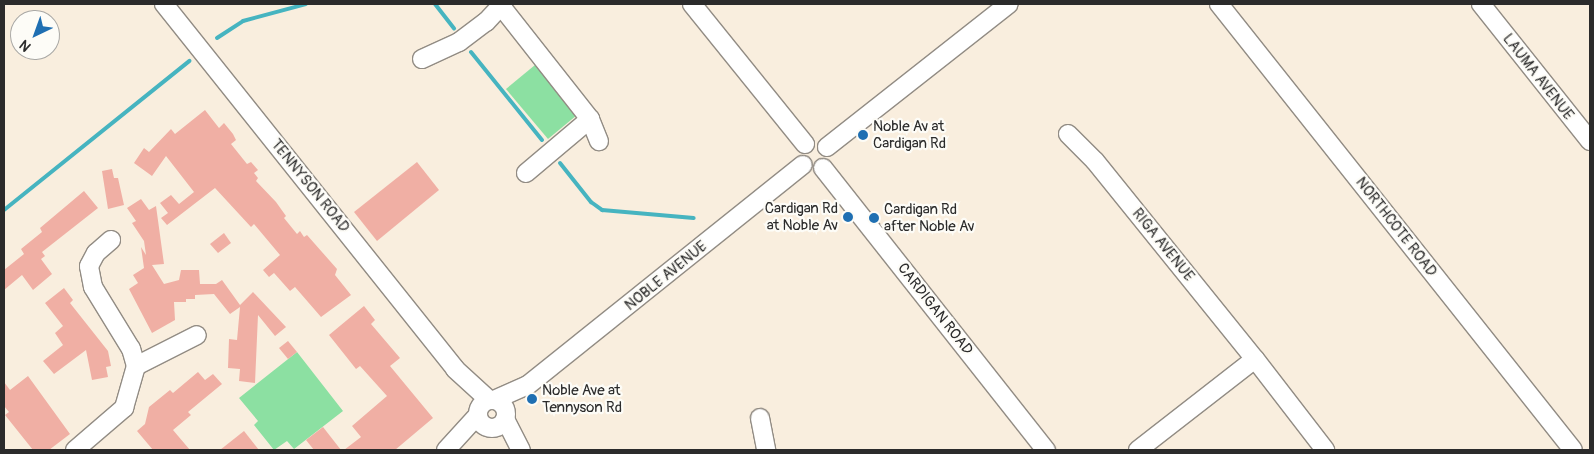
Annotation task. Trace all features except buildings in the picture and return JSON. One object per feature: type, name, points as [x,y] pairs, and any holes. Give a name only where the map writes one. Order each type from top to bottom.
[{"type":"street","name":"TENNYSON ROAD","points":[[164,4],[485,406]]},
{"type":"street","points":[[692,4],[805,144]]},
{"type":"street","points":[[827,147],[1009,4]]},
{"type":"street","name":"NORTHCOTE ROAD","points":[[1219,4],[1573,450]]},
{"type":"street","points":[[422,59],[459,42],[502,5],[590,119],[599,142]]},
{"type":"street","name":"LAUMA AVENUE","points":[[1488,6],[1590,142]]},
{"type":"street","points":[[526,173],[590,119]]},
{"type":"street","name":"RIGA AVENUE","points":[[1068,134],[1095,161],[1255,359],[1325,450]]},
{"type":"street","points":[[817,141],[827,147],[829,159],[823,168],[812,170],[803,165],[800,154],[805,144],[817,141]]},
{"type":"street","name":"NOBLE AVENUE","points":[[447,449],[485,406],[528,385],[803,165]]},
{"type":"street","name":"CARDIGAN ROAD","points":[[823,168],[1046,450]]},
{"type":"street","points":[[75,450],[124,408],[136,366],[131,349],[93,287],[89,266],[96,253],[111,240]]},
{"type":"street","points":[[136,366],[197,336]]},
{"type":"street","points":[[1138,450],[1255,359]]},
{"type":"street","name":"NOBLE AVENUE","points":[[447,449],[499,423],[528,385]]},
{"type":"street","points":[[499,423],[481,424],[485,406],[503,405],[499,423],[515,450]]},
{"type":"street","points":[[760,418],[766,450]]},
{"type":"street","points":[[499,423],[521,450]]},
{"type":"green space","points":[[535,65],[577,115],[548,139],[506,89]]},
{"type":"green space","points":[[297,352],[343,411],[294,449],[287,441],[274,450],[254,425],[258,421],[239,398]]},
{"type":"waterway","points":[[217,38],[243,21],[306,4]]},
{"type":"waterway","points":[[435,4],[454,28]]},
{"type":"waterway","points":[[471,52],[542,140]]},
{"type":"waterway","points":[[4,210],[189,61]]},
{"type":"waterway","points":[[560,163],[591,202],[602,210],[694,218]]},
{"type":"place","name":"Noble Av at Cardigan Rd","points":[[863,135]]},
{"type":"place","name":"Cardigan Rd at Noble Av","points":[[848,217]]},
{"type":"place","name":"Cardigan Rd after Noble Av","points":[[874,218]]},
{"type":"place","name":"Noble Ave at Tennyson Rd","points":[[532,399]]}]
